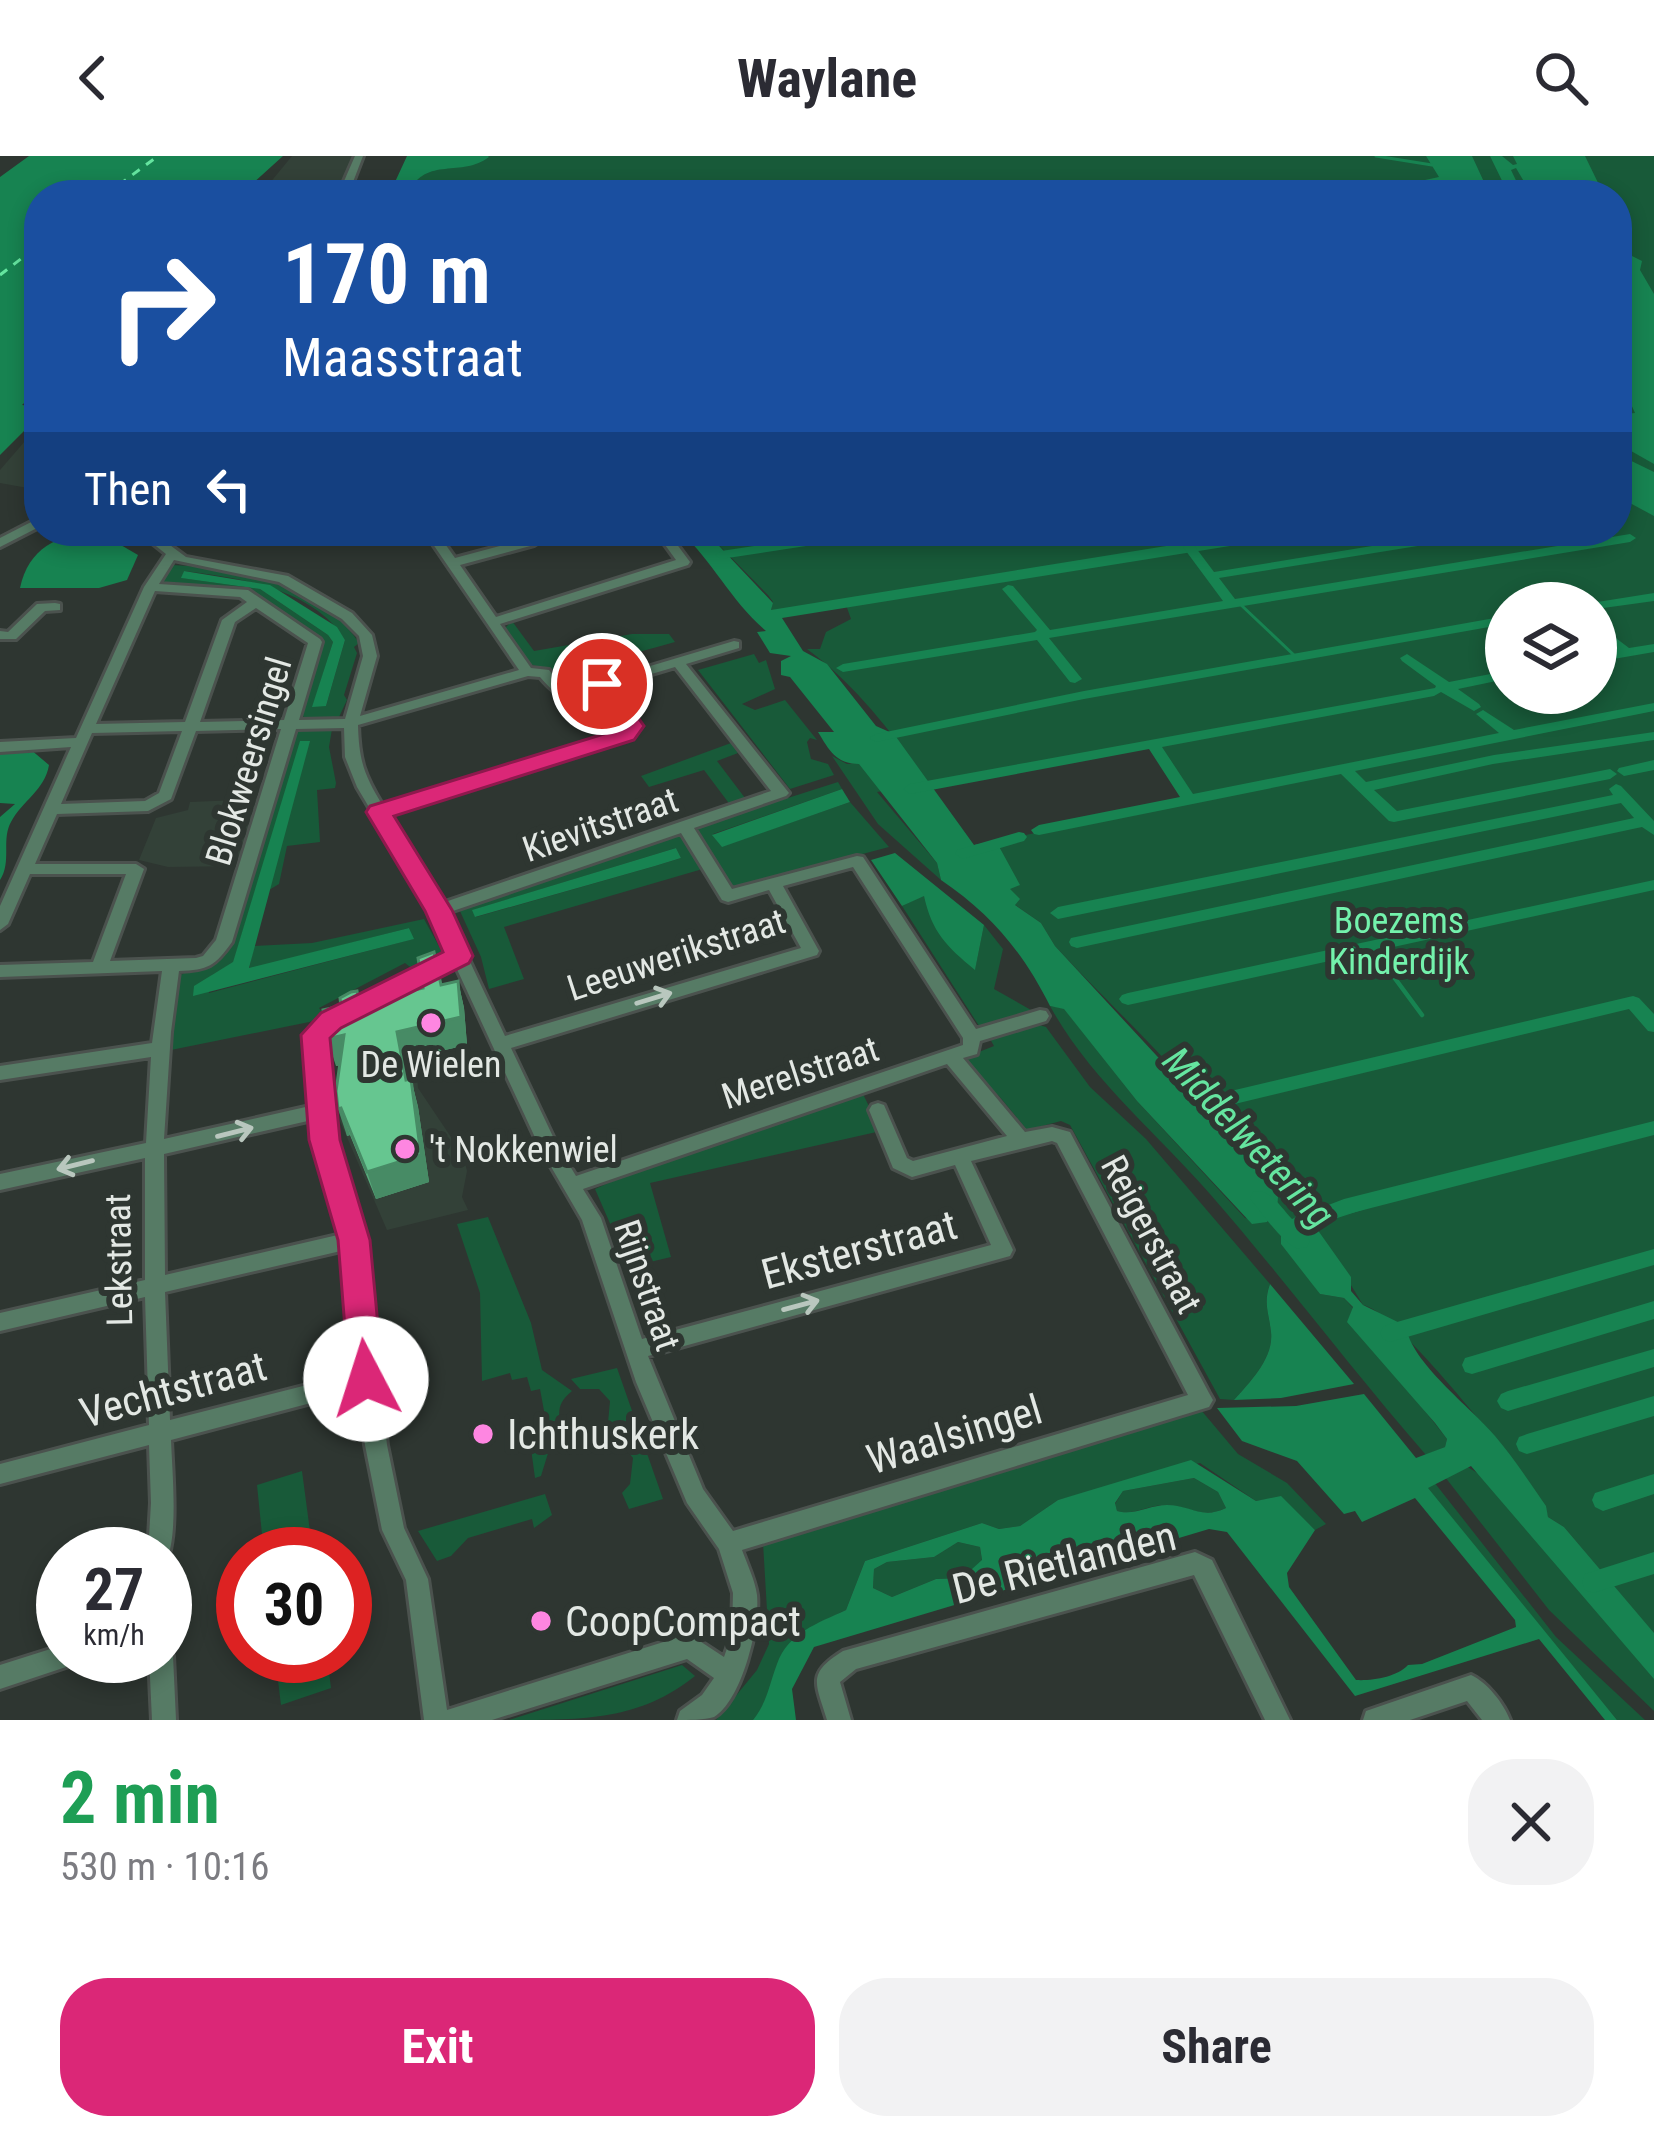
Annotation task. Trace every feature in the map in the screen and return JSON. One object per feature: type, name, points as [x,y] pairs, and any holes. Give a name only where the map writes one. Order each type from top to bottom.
[{"type":"street","points":[[160,546],[171,556],[194,564],[271,574],[357,625],[365,634],[370,656],[351,723]]},
{"type":"street","points":[[441,546],[527,672]]},
{"type":"street","points":[[450,559],[511,546]]},
{"type":"street","points":[[492,622],[684,562],[672,546]]},
{"type":"street","points":[[0,924],[150,586],[171,556]]},
{"type":"street","name":"Blokweersingel","points":[[150,586],[243,593],[315,642],[224,942],[209,960],[171,965]]},
{"type":"street","points":[[50,809],[158,804],[166,796],[229,620],[256,602]]},
{"type":"street","points":[[0,635],[10,636],[42,608],[56,607]]},
{"type":"street","points":[[0,747],[192,726],[351,723],[527,672],[548,675],[564,694],[734,645]]},
{"type":"street","name":"Kievitstraat","points":[[439,910],[781,793],[677,661]]},
{"type":"street","points":[[379,812],[626,735],[632,726],[602,684]]},
{"type":"street","name":"Rijnstraat","points":[[351,723],[352,757],[379,812],[439,910],[501,1044],[591,1218],[662,1420],[695,1496],[728,1543],[745,1593],[745,1634],[730,1675]]},
{"type":"street","points":[[686,828],[728,896],[857,861],[972,1037]]},
{"type":"street","points":[[26,869],[136,869],[99,967]]},
{"type":"street","name":"Leeuwerikstraat","points":[[501,1044],[811,951],[775,886]]},
{"type":"street","points":[[436,1720],[417,1580],[393,1530],[366,1379],[354,1240],[330,1168],[320,1111],[316,1035],[331,1021],[459,956]]},
{"type":"street","points":[[0,970],[171,965]]},
{"type":"street","name":"Lekstraat","points":[[159,1527],[151,1149],[171,965]]},
{"type":"street","name":"Merelstraat","points":[[571,1184],[971,1049],[972,1037],[1040,1016]]},
{"type":"street","points":[[0,1073],[159,1048]]},
{"type":"street","points":[[878,1110],[900,1163],[912,1169],[1022,1140],[988,1094],[951,1056]]},
{"type":"street","points":[[0,1182],[320,1111]]},
{"type":"street","name":"Reigerstraat","points":[[1022,1140],[1052,1134],[1063,1137],[1202,1400]]},
{"type":"street","name":"Eksterstraat","points":[[636,1350],[1003,1250],[960,1156]]},
{"type":"street","points":[[0,1322],[354,1240]]},
{"type":"street","name":"Vechtstraat","points":[[0,1474],[366,1379]]},
{"type":"street","name":"Waalsingel","points":[[728,1543],[1202,1400]]},
{"type":"street","name":"De Rietlanden","points":[[839,1720],[829,1682],[831,1672],[850,1659],[1195,1563],[1204,1568],[1278,1720]]},
{"type":"street","points":[[453,1720],[688,1646],[730,1675],[711,1703],[689,1720]]},
{"type":"street","points":[[0,1677],[36,1666]]},
{"type":"street","points":[[162,1683],[164,1720]]},
{"type":"street","points":[[1376,1720],[1471,1688],[1498,1720]]},
{"type":"shaded area","points":[[29,156],[283,156],[257,180],[24,180],[24,431],[0,455],[0,177]]},
{"type":"shaded area","points":[[292,156],[355,156],[346,180],[272,180]]},
{"type":"shaded area","points":[[407,156],[489,157],[417,180],[396,180]]},
{"type":"shaded area","points":[[1426,156],[1472,156],[1483,180],[1425,180],[1439,177]]},
{"type":"shaded area","points":[[1490,156],[1502,156],[1513,165],[1517,164],[1513,156],[1585,156],[1597,180],[1523,180],[1516,168],[1511,170],[1516,180],[1502,180]]},
{"type":"shaded area","points":[[1632,256],[1642,261],[1640,270],[1654,294],[1654,464],[1632,452]]},
{"type":"shaded area","points":[[24,442],[24,487],[0,483],[0,470]]},
{"type":"shaded area","points":[[1632,461],[1654,472],[1654,516],[1632,504]]},
{"type":"shaded area","points":[[46,546],[123,546],[138,555],[127,580],[99,588],[20,588]]},
{"type":"shaded area","points":[[694,546],[719,546],[773,603],[771,610],[1166,546],[1230,546],[782,618],[803,651],[827,664],[876,726],[894,734],[974,845],[996,841],[1020,885],[1010,889],[1020,899],[1015,905],[1041,923],[1055,946],[1206,1109],[1278,1197],[1277,1210],[1267,1222],[1252,1224],[1137,1101],[1064,1009],[1050,1006],[1004,936],[941,880],[937,863],[859,764],[844,762],[830,750],[818,732],[834,732],[790,677],[781,675],[781,661],[791,656],[770,653],[757,632],[766,631]]},
{"type":"shaded area","points":[[184,571],[270,585],[337,627],[345,640],[326,706],[312,707],[333,642],[328,635],[260,589],[181,578]]},
{"type":"shaded area","points":[[300,741],[310,741],[249,968],[409,928],[414,939],[193,996],[194,986],[233,962]]},
{"type":"shaded area","points":[[30,749],[49,765],[43,782],[11,822],[0,880],[0,817],[15,804],[0,803],[0,750]]},
{"type":"shaded area","points":[[842,789],[850,802],[722,847],[712,835]]},
{"type":"shaded area","points":[[263,799],[242,866],[168,867],[139,860],[156,818],[188,810],[190,802]]},
{"type":"shaded area","points":[[676,848],[681,858],[475,917],[472,910]]},
{"type":"shaded area","points":[[895,853],[984,925],[975,970],[942,938],[924,896],[902,906],[871,860]]},
{"type":"shaded area","name":"'t Nokkenwiel","points":[[427,1055],[417,1075],[418,1088],[463,1155],[467,1171],[462,1197],[468,1210],[387,1230],[340,1121],[343,1098],[379,1066]]},
{"type":"shaded area","points":[[1479,1172],[1325,1222],[1317,1229],[1351,1277],[1351,1291],[1363,1305],[1406,1326],[1418,1354],[1502,1444],[1546,1506],[1548,1517],[1564,1527],[1654,1633],[1654,1679],[1471,1466],[1428,1488],[1617,1720],[1605,1720],[1539,1639],[1355,1696],[1227,1532],[1209,1529],[814,1647],[792,1689],[796,1720],[753,1720],[788,1644],[846,1610],[865,1561],[982,1523],[999,1529],[1020,1526],[1058,1500],[1191,1460],[1256,1501],[1281,1496],[1315,1530],[1287,1573],[1289,1587],[1356,1680],[1391,1675],[1516,1627],[1415,1498],[1362,1522],[1355,1511],[1344,1514],[1297,1461],[1242,1441],[1217,1408],[1296,1406],[1364,1394],[1416,1458],[1445,1447],[1447,1439],[1435,1423],[1347,1322],[1353,1307],[1344,1298],[1320,1294],[1281,1244],[1281,1233],[1297,1215],[1304,1221]],"holes":[[[1194,1478],[1218,1492],[1226,1508],[1203,1512],[1167,1505],[1117,1511],[1115,1503],[1123,1491]],[[958,1542],[980,1547],[982,1560],[962,1578],[936,1579],[892,1597],[873,1588],[874,1569],[887,1562],[934,1557]]]},
{"type":"shaded area","points":[[1270,1284],[1354,1384],[1281,1398],[1234,1400],[1269,1351]]},
{"type":"green space","name":"Boezems Kinderdijk","points":[[408,156],[1654,156],[1654,1634],[1564,1527],[1548,1517],[1545,1506],[1458,1394],[1402,1334],[1363,1305],[1331,1252],[1298,1216],[1304,1271],[1320,1294],[1344,1298],[1353,1308],[1348,1322],[1447,1439],[1445,1447],[1426,1455],[1210,1194],[1104,1081],[1050,1006],[1064,1008],[1137,1101],[1245,1218],[1267,1222],[1277,1210],[1233,1140],[1176,1071],[1055,946],[1041,923],[1014,904],[1009,889],[977,845],[1045,831],[1044,825],[1187,798],[1153,741],[927,782],[857,694],[807,649],[820,649],[826,632],[851,619],[846,605],[785,615],[771,610],[773,602],[720,546],[1632,546],[1632,180],[398,180]]},
{"type":"green space","points":[[171,565],[222,570],[275,583],[324,607],[359,643],[354,647],[357,653],[344,695],[347,700],[339,717],[305,718],[300,713],[318,637],[253,593],[162,583]],"holes":[[[184,571],[274,589],[331,622],[345,640],[326,706],[313,706],[333,642],[328,635],[260,589],[182,578]]]},
{"type":"green space","points":[[512,621],[534,651],[632,634],[669,634],[675,642],[560,674],[527,663],[504,629]]},
{"type":"green space","points":[[754,654],[759,663],[766,660],[775,689],[742,704],[755,710],[785,700],[817,740],[807,742],[811,759],[828,764],[834,775],[790,789],[698,670]]},
{"type":"green space","points":[[332,729],[329,747],[336,783],[335,788],[317,790],[320,842],[287,846],[279,884],[269,890],[309,742],[301,741],[233,963],[212,975],[209,993],[413,939],[409,928],[249,969],[254,946],[312,943],[424,919],[445,957],[414,970],[405,963],[319,1008],[324,1014],[314,1021],[166,1051],[177,977],[227,950],[292,731]]},
{"type":"green space","points":[[731,743],[738,753],[717,761],[745,798],[765,794],[731,806],[704,770],[649,787],[641,776]]},
{"type":"green space","points":[[832,756],[847,764],[859,763],[883,791],[877,792],[937,863],[941,880],[878,824]]},
{"type":"green space","points":[[838,782],[842,789],[713,834],[723,846],[850,802],[889,847],[733,888],[694,828]]},
{"type":"green space","points":[[678,833],[706,868],[504,927],[524,979],[489,989],[481,957],[459,909]],"holes":[[[676,848],[681,858],[476,917],[473,910]]]},
{"type":"green space","points":[[924,895],[975,969],[984,925],[1003,949],[994,989],[1031,1010],[981,1029],[902,906]]},
{"type":"green space","points":[[1032,1023],[1046,1027],[1090,1087],[1146,1139],[1270,1284],[1269,1351],[1234,1400],[1220,1399],[1070,1125],[1061,1121],[1027,1130],[999,1096],[956,1061],[994,1046],[989,1037]]},
{"type":"green space","points":[[862,1092],[881,1131],[650,1183],[671,1257],[629,1267],[595,1189],[681,1150]]},
{"type":"green space","points":[[488,1217],[531,1323],[542,1370],[572,1391],[559,1414],[560,1425],[571,1433],[549,1450],[541,1476],[535,1478],[529,1434],[547,1427],[540,1389],[531,1391],[527,1377],[512,1380],[510,1373],[482,1381],[480,1293],[457,1224]]},
{"type":"green space","points":[[617,1368],[663,1499],[629,1509],[622,1493],[630,1484],[633,1458],[615,1435],[599,1430],[608,1423],[610,1401],[599,1389],[580,1389],[571,1379]]},
{"type":"green space","points":[[1201,1410],[1238,1454],[1287,1483],[1326,1524],[1315,1530],[1281,1497],[1256,1501],[1200,1463],[1058,1500],[1020,1526],[999,1529],[982,1523],[865,1561],[846,1610],[818,1624],[790,1647],[753,1720],[716,1720],[757,1670],[769,1644],[763,1543]]},
{"type":"green space","points":[[1466,1466],[1479,1474],[1654,1674],[1654,1711],[1549,1610],[1445,1477]]},
{"type":"green space","points":[[302,1471],[309,1527],[261,1527],[257,1485]]},
{"type":"green space","points":[[1194,1478],[1218,1492],[1226,1508],[1203,1513],[1160,1505],[1117,1511],[1115,1504],[1123,1491]]},
{"type":"green space","points":[[1434,1482],[1556,1637],[1645,1720],[1617,1720],[1431,1496],[1427,1488]]},
{"type":"green space","points":[[545,1494],[552,1515],[534,1528],[532,1519],[468,1538],[451,1556],[437,1561],[418,1531]]},
{"type":"green space","points":[[958,1542],[980,1547],[982,1561],[962,1578],[936,1579],[892,1597],[873,1588],[874,1569],[887,1562],[934,1557]]},
{"type":"green space","points":[[682,1665],[695,1676],[632,1709],[587,1718],[509,1720]]},
{"type":"green space","points":[[278,1683],[330,1683],[331,1688],[281,1705]]},
{"type":"building","points":[[434,952],[441,985],[458,981],[461,1017],[397,1032],[406,1080],[411,1079],[421,1155],[367,1172],[338,1109],[344,1035],[327,1039],[323,1010],[341,1006],[340,998],[351,992],[357,991],[359,1002],[423,988],[418,958]]},
{"type":"waterway","points":[[1376,156],[1432,165]]},
{"type":"waterway","points":[[721,555],[780,546]]},
{"type":"waterway","points":[[1210,576],[1394,546]]},
{"type":"waterway","points":[[1231,604],[1582,546]]},
{"type":"waterway","points":[[1189,547],[1210,576]]},
{"type":"waterway","points":[[1210,576],[1231,604]]},
{"type":"waterway","points":[[1008,589],[1044,630],[1040,635]]},
{"type":"waterway","points":[[1617,602],[1654,597]]},
{"type":"waterway","points":[[1040,635],[1231,604]]},
{"type":"waterway","points":[[1240,604],[1296,657]]},
{"type":"waterway","points":[[876,738],[1084,695],[1485,624]]},
{"type":"waterway","points":[[843,668],[1040,635]]},
{"type":"waterway","points":[[1040,635],[1075,679]]},
{"type":"waterway","points":[[1617,645],[1626,653]]},
{"type":"waterway","points":[[1626,653],[1654,648]]},
{"type":"waterway","points":[[1617,654],[1626,653]]},
{"type":"waterway","points":[[1407,658],[1447,687]]},
{"type":"waterway","points":[[1447,687],[1485,679]]},
{"type":"waterway","points":[[1442,688],[1447,687]]},
{"type":"waterway","points":[[1447,687],[1474,707]]},
{"type":"waterway","points":[[1153,744],[1434,692]]},
{"type":"waterway","points":[[1478,742],[1654,707]]},
{"type":"waterway","points":[[1483,714],[1509,734]]},
{"type":"waterway","points":[[1494,760],[1654,736]]},
{"type":"waterway","points":[[910,789],[1153,744]]},
{"type":"waterway","points":[[1153,744],[1188,798]]},
{"type":"waterway","points":[[1344,769],[1468,744]]},
{"type":"waterway","points":[[1363,787],[1487,762]]},
{"type":"waterway","points":[[1624,771],[1654,765]]},
{"type":"waterway","points":[[1039,830],[1344,769]]},
{"type":"waterway","points":[[1344,769],[1394,817],[1610,774]]},
{"type":"waterway","points":[[1616,789],[1654,830]]},
{"type":"waterway","points":[[1058,913],[1623,798]]},
{"type":"waterway","points":[[1077,942],[1645,821]]},
{"type":"waterway","points":[[963,854],[1019,837]]},
{"type":"waterway","points":[[1128,999],[1654,885]]},
{"type":"waterway","points":[[1371,946],[1422,1015]]},
{"type":"waterway","points":[[1218,1101],[1633,1002],[1654,1026]]},
{"type":"waterway","points":[[1290,1231],[1303,1221],[1344,1207],[1654,1128]]},
{"type":"waterway","name":"Middelwetering","points":[[1260,1198],[1290,1231]]},
{"type":"waterway","name":"Middelwetering","points":[[1290,1231],[1300,1241]]},
{"type":"waterway","points":[[1390,1333],[1654,1257]]},
{"type":"waterway","points":[[1472,1365],[1654,1310]]},
{"type":"waterway","points":[[1508,1401],[1654,1358]]},
{"type":"waterway","points":[[1527,1444],[1654,1406]]},
{"type":"waterway","points":[[1603,1500],[1654,1484]]},
{"type":"waterway","points":[[1593,1582],[1654,1563]]},
{"type":"ferry route","points":[[125,180],[158,156]]},
{"type":"ferry route","points":[[0,275],[24,257]]},
{"type":"place","name":"De Wielen","points":[[431,1023]]},
{"type":"place","name":"'t Nokkenwiel","points":[[405,1149]]},
{"type":"place","name":"Ichthuskerk","points":[[483,1434]]},
{"type":"place","name":"CoopCompact","points":[[541,1621]]},
{"type":"route","points":[[366,1379],[354,1240],[330,1168],[320,1111],[316,1035],[331,1021],[394,986],[459,956],[439,910],[379,812],[626,735],[632,726],[602,684]]}]
